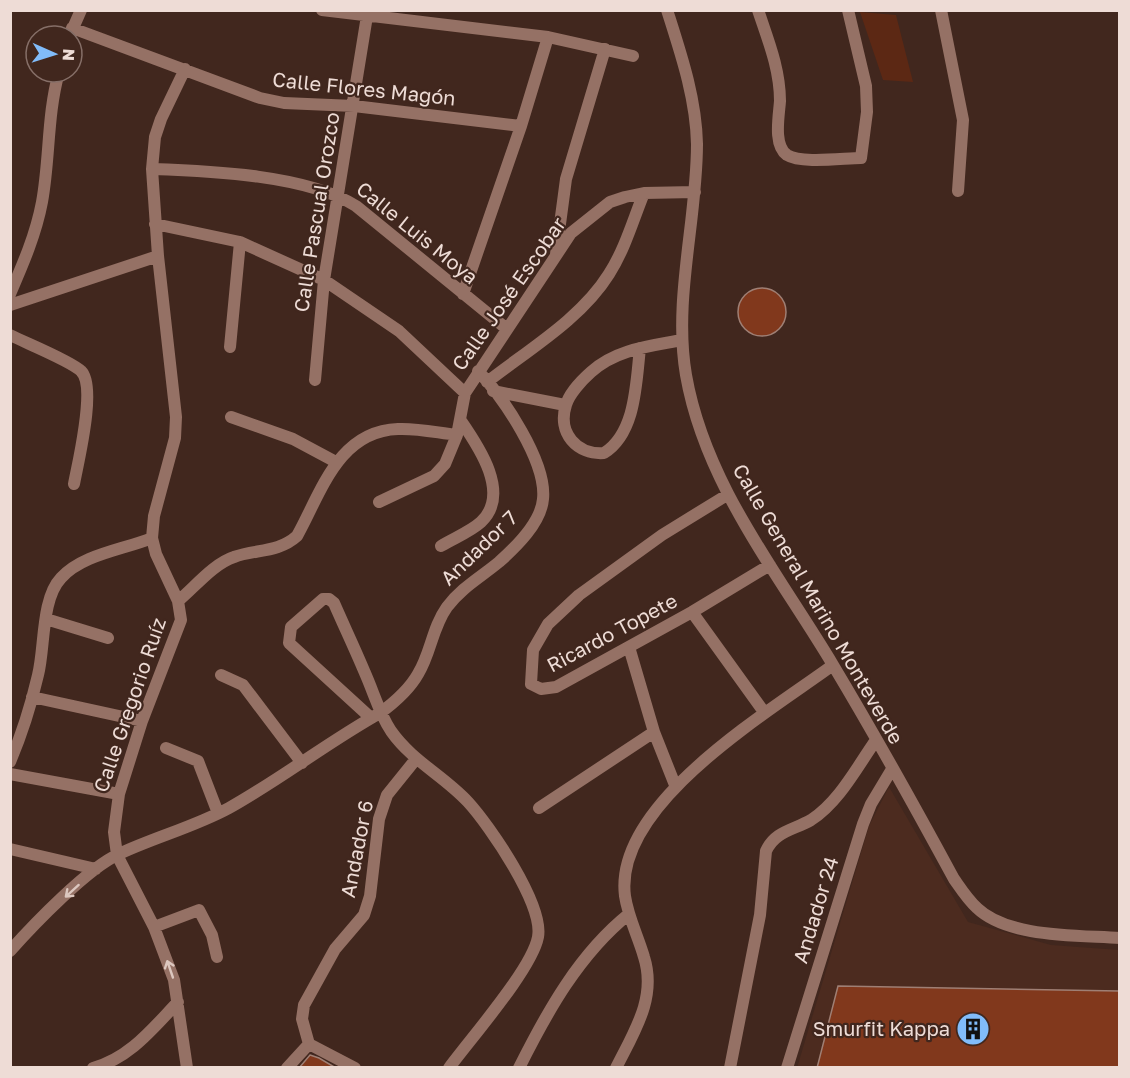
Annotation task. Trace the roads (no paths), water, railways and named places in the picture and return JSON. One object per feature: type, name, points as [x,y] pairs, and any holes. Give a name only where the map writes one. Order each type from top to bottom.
[{"type":"street","points":[[75,24],[81,10]]},
{"type":"street","points":[[322,10],[548,37],[633,56]]},
{"type":"street","name":"Calle General Marino Monteverde","points":[[667,10],[685,66],[696,118],[695,192],[682,340],[692,402],[727,495],[832,665],[954,879],[977,909],[990,918],[1046,933],[1119,938]]},
{"type":"street","points":[[758,10],[778,80],[778,124],[782,148],[786,154],[795,158],[861,158],[867,112],[866,86],[848,10]]},
{"type":"street","points":[[941,10],[963,120],[958,190]]},
{"type":"street","name":"Calle Pascual Orozco","points":[[315,380],[324,280],[367,16]]},
{"type":"street","name":"Calle Flores Magón","points":[[84,36],[185,69],[260,98],[284,103],[354,106],[521,126]]},
{"type":"street","points":[[463,294],[521,126],[548,37]]},
{"type":"street","points":[[556,255],[566,179],[605,49]]},
{"type":"street","points":[[10,762],[33,697],[46,619],[54,587],[60,578],[92,558],[152,538],[154,516],[175,438],[176,417],[158,256],[152,169],[155,137],[185,69]]},
{"type":"street","points":[[10,294],[36,229],[43,201],[51,106],[56,84]]},
{"type":"street","name":"Calle Luis Moya","points":[[152,169],[241,176],[337,194],[356,206],[507,329]]},
{"type":"street","name":"Calle José Escobar","points":[[379,502],[434,476],[445,464],[458,435],[465,393],[571,233],[588,217],[610,202],[644,193],[695,192]]},
{"type":"street","points":[[490,386],[598,290],[620,254],[644,193]]},
{"type":"street","points":[[155,224],[240,243],[324,280],[399,331],[465,393]]},
{"type":"street","points":[[230,347],[240,243]]},
{"type":"street","points":[[10,305],[158,256]]},
{"type":"street","points":[[10,335],[84,373],[88,391],[87,405],[75,484]]},
{"type":"street","points":[[640,348],[625,430],[613,448],[604,453],[585,452],[574,445],[565,424],[565,405],[591,372],[615,356],[640,348],[682,340]]},
{"type":"street","name":"Andador 7","points":[[10,951],[29,930],[96,869],[117,855],[218,813],[261,790],[397,701],[419,674],[435,627],[451,602],[522,539],[542,505],[543,486],[531,453],[515,420],[478,371]]},
{"type":"street","points":[[490,386],[565,405]]},
{"type":"street","points":[[231,417],[293,439],[336,462]]},
{"type":"street","points":[[441,546],[480,522],[489,512],[492,503],[491,477],[480,450],[461,421]]},
{"type":"street","points":[[178,601],[222,562],[236,556],[287,545],[297,536],[336,462],[363,437],[381,431],[414,429],[458,435]]},
{"type":"street","name":"Ricardo Topete","points":[[727,495],[663,535],[579,595],[548,624],[533,650],[531,684],[541,689],[556,687],[692,612],[770,565]]},
{"type":"street","name":"Calle Gregorio Ruíz","points":[[152,538],[181,611],[179,629],[142,721],[119,794],[115,815],[117,855],[154,927],[174,980],[187,1068]]},
{"type":"street","points":[[376,715],[366,675],[332,600],[322,599],[296,620],[288,632],[289,644],[376,715],[416,759],[467,801],[485,822],[531,902],[538,919],[538,938],[529,961],[449,1068]]},
{"type":"street","points":[[692,612],[764,712]]},
{"type":"street","points":[[46,619],[108,638]]},
{"type":"street","points":[[629,647],[654,732],[675,785]]},
{"type":"street","points":[[616,1068],[644,1012],[649,986],[645,958],[628,914],[624,880],[630,853],[641,832],[675,785],[764,712],[832,665]]},
{"type":"street","points":[[221,675],[243,685],[302,763]]},
{"type":"street","points":[[33,697],[142,721]]},
{"type":"street","points":[[539,808],[654,732]]},
{"type":"street","points":[[730,1068],[760,915],[766,851],[770,842],[808,822],[828,806],[876,740]]},
{"type":"street","points":[[166,748],[198,761],[218,813]]},
{"type":"street","name":"Andador 6","points":[[309,1044],[302,1019],[304,1005],[335,949],[364,915],[370,896],[379,819],[387,795],[416,759]]},
{"type":"street","name":"Andador 24","points":[[787,1068],[863,824],[871,804],[892,769]]},
{"type":"street","points":[[10,774],[119,794]]},
{"type":"street","points":[[10,849],[96,869]]},
{"type":"street","points":[[154,927],[199,910],[212,935],[217,957]]},
{"type":"street","points":[[519,1068],[585,957],[610,929],[628,914]]},
{"type":"street","points":[[96,1067],[114,1060],[137,1045],[178,1002]]},
{"type":"street","points":[[287,1068],[309,1044],[356,1068]]},
{"type":"place","name":"Smurfit Kappa","points":[[973,1029]]}]
